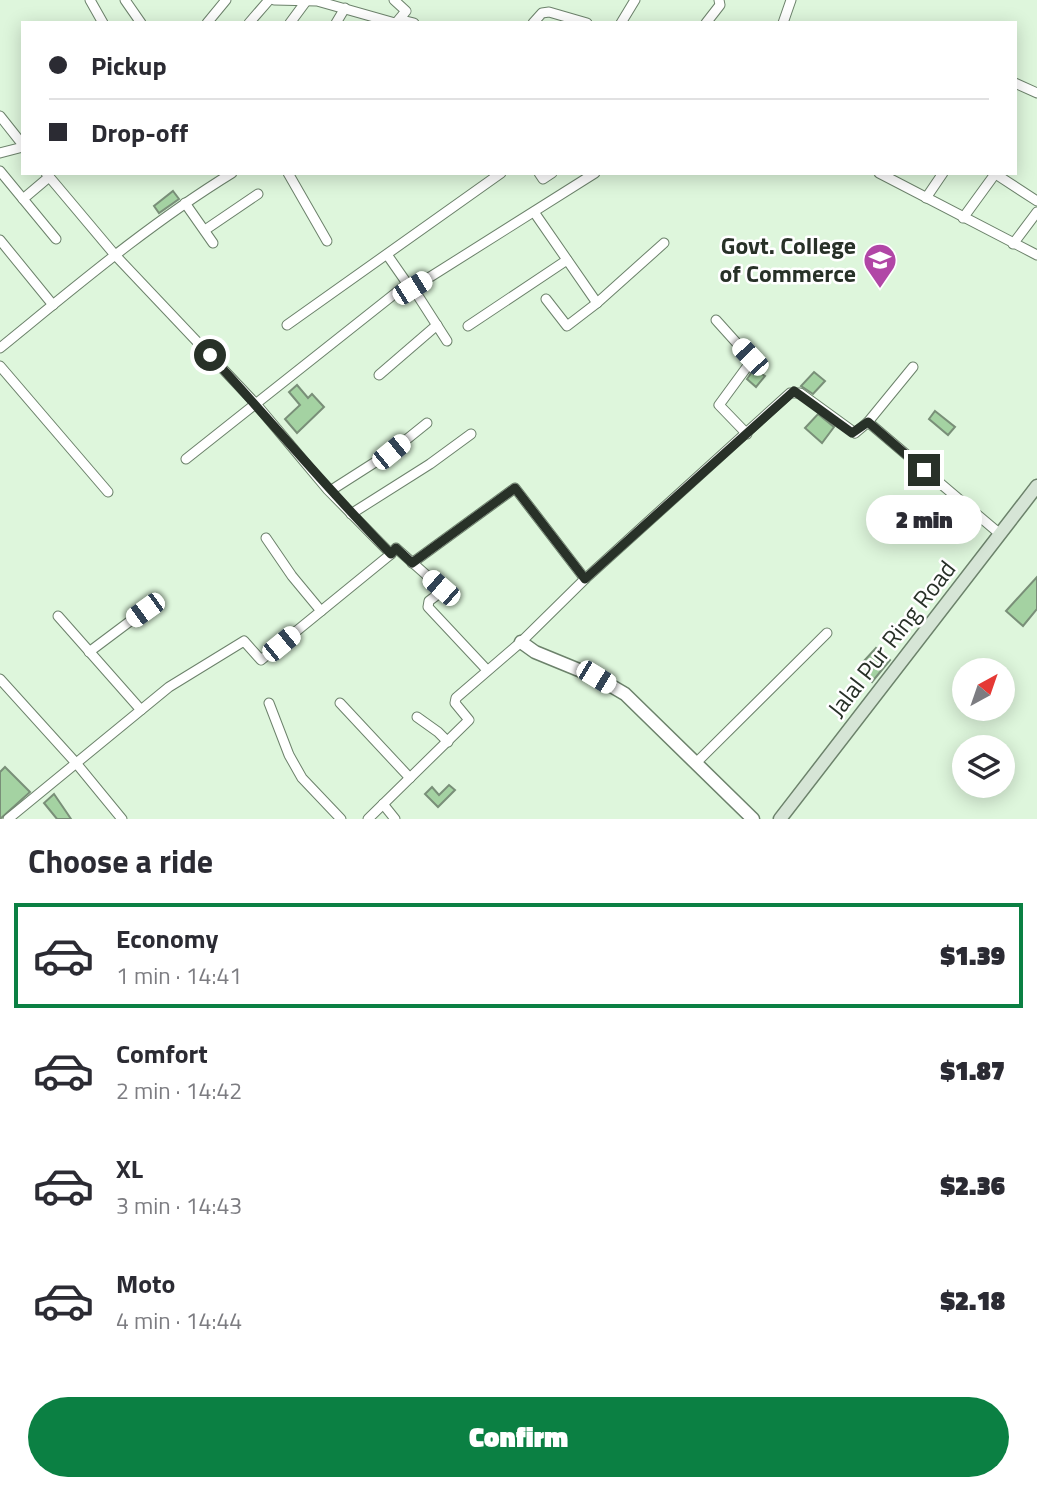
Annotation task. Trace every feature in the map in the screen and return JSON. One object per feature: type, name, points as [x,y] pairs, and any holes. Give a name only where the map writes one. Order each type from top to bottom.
[{"type":"main road","name":"Jalal Pur Ring Road","points":[[780,819],[1037,486]]},
{"type":"street","points":[[90,0],[102,21]]},
{"type":"street","points":[[125,0],[140,21]]},
{"type":"street","points":[[208,21],[226,0]]},
{"type":"street","points":[[251,21],[271,0],[307,1],[345,8],[389,21]]},
{"type":"street","points":[[394,0],[406,11],[398,21]]},
{"type":"street","points":[[622,21],[635,0]]},
{"type":"street","points":[[708,21],[720,5],[719,0]]},
{"type":"street","points":[[784,21],[791,0]]},
{"type":"street","points":[[292,21],[307,1]]},
{"type":"street","points":[[337,21],[345,8]]},
{"type":"street","points":[[535,21],[542,13],[549,12],[580,21]]},
{"type":"street","points":[[1017,84],[1037,93]]},
{"type":"street","points":[[0,116],[21,143]]},
{"type":"street","points":[[0,153],[21,147]]},
{"type":"street","points":[[0,171],[56,239]]},
{"type":"street","points":[[23,199],[48,175],[115,255],[256,404],[330,491],[391,554]]},
{"type":"street","points":[[0,348],[115,255],[229,175]]},
{"type":"street","points":[[289,175],[327,241]]},
{"type":"street","points":[[287,325],[388,256],[497,175]]},
{"type":"street","points":[[186,458],[410,286],[592,175]]},
{"type":"street","points":[[883,175],[1037,255]]},
{"type":"street","points":[[926,198],[942,175]]},
{"type":"street","points":[[963,218],[993,175]]},
{"type":"street","points":[[996,175],[1037,201]]},
{"type":"street","points":[[205,230],[258,194]]},
{"type":"street","points":[[186,203],[213,243]]},
{"type":"street","points":[[534,212],[597,303]]},
{"type":"street","points":[[1013,244],[1037,212]]},
{"type":"street","points":[[0,240],[53,305]]},
{"type":"street","points":[[546,299],[567,326],[664,243]]},
{"type":"street","points":[[388,256],[447,341]]},
{"type":"street","points":[[468,326],[567,260]]},
{"type":"street","points":[[716,320],[752,360],[719,405],[747,434]]},
{"type":"street","points":[[379,375],[437,325]]},
{"type":"street","points":[[0,366],[108,492]]},
{"type":"street","points":[[368,819],[469,720],[455,703],[456,698],[522,642],[585,579],[794,391],[852,433],[868,422],[913,367]]},
{"type":"street","points":[[868,422],[1000,534]]},
{"type":"street","points":[[330,491],[391,452],[427,423]]},
{"type":"street","points":[[351,514],[430,464],[471,433]]},
{"type":"street","points":[[412,563],[515,488],[585,579]]},
{"type":"street","points":[[266,538],[292,576],[321,611]]},
{"type":"street","points":[[8,819],[169,687],[244,641],[261,660],[396,548],[442,590],[429,601],[428,607],[487,670]]},
{"type":"street","points":[[89,652],[145,610]]},
{"type":"street","points":[[58,616],[141,710]]},
{"type":"street","points":[[697,762],[827,633]]},
{"type":"street","points":[[522,642],[535,652],[596,677],[625,694],[753,819]]},
{"type":"street","points":[[0,679],[76,763],[122,819]]},
{"type":"street","points":[[340,703],[410,778]]},
{"type":"street","points":[[269,704],[289,755],[302,778],[341,819]]},
{"type":"street","points":[[417,717],[447,742]]},
{"type":"street","points":[[383,804],[395,819]]},
{"type":"building","points":[[173,191],[179,199],[159,213],[154,206]]},
{"type":"building","points":[[754,369],[765,376],[756,387],[747,379]]},
{"type":"building","points":[[814,372],[825,381],[813,394],[801,386]]},
{"type":"building","points":[[297,385],[308,398],[312,394],[324,407],[297,433],[285,419],[300,405],[289,392]]},
{"type":"building","points":[[935,411],[955,427],[948,435],[929,419]]},
{"type":"building","points":[[818,414],[834,427],[822,443],[805,428]]},
{"type":"building","points":[[1037,577],[1037,609],[1023,626],[1006,611]]},
{"type":"building","points":[[876,648],[890,660],[872,682],[863,674],[869,668],[862,663]]},
{"type":"building","points":[[5,767],[30,792],[0,819],[0,772]]},
{"type":"building","points":[[449,785],[455,790],[438,807],[425,794],[432,787],[439,795]]},
{"type":"building","points":[[54,794],[71,819],[57,819],[44,803]]},
{"type":"place","name":"Govt. College of Commerce","points":[[880,290]]},
{"type":"route","points":[[210,355],[351,514],[391,554],[396,548],[412,563],[515,488],[585,579],[794,391],[852,433],[868,422],[924,470]]}]
